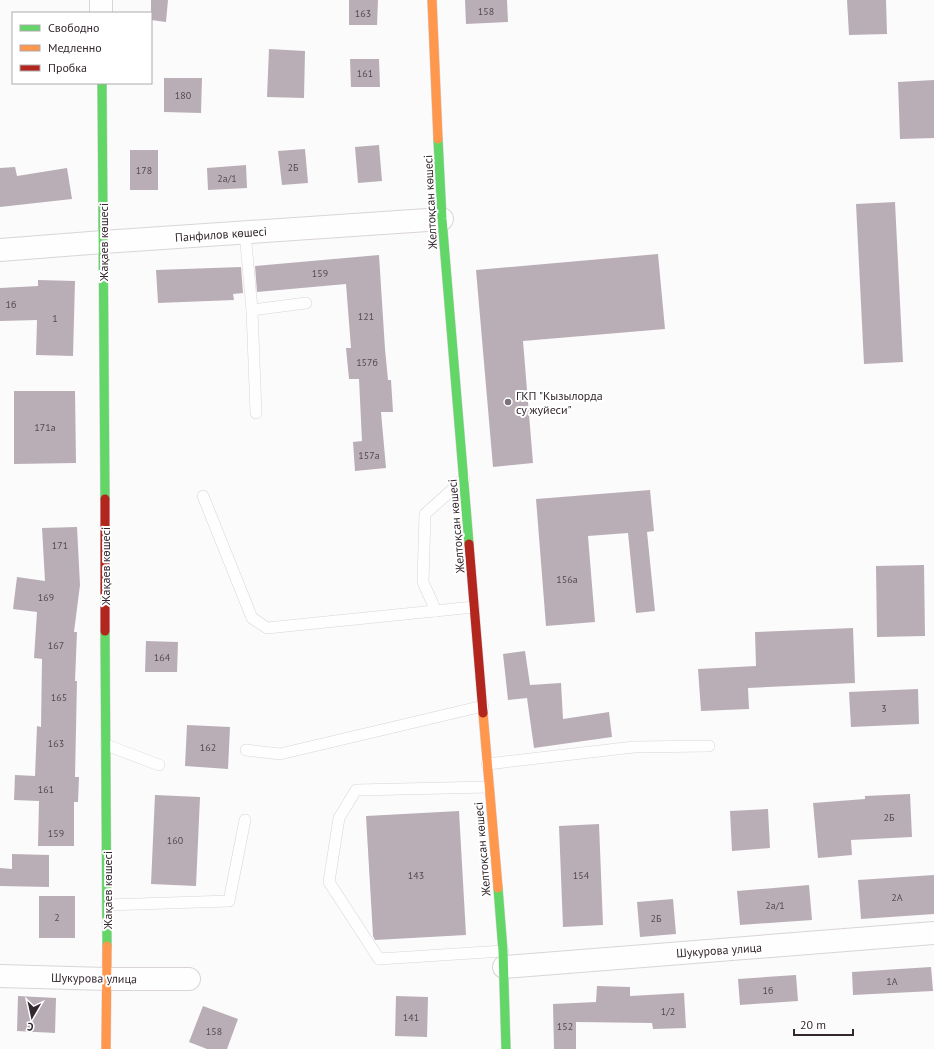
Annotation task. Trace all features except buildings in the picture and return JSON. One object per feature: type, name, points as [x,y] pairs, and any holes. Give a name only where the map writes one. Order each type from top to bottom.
[{"type":"street","points":[[101,0],[101,12]]},
{"type":"street","name":"Желтоқсан көшесі","points":[[432,0],[442,219],[503,959],[506,1049]]},
{"type":"street","name":"Жақаев көшесі","points":[[102,84],[107,905],[106,1049]]},
{"type":"street","name":"Панфилов көшесі","points":[[0,250],[442,219]]},
{"type":"street","name":"Шукурова улица","points":[[503,959],[934,933]]},
{"type":"street","name":"Шукурова улица","points":[[0,976],[107,979],[189,978]]},
{"type":"lane","points":[[245,232],[252,310],[256,414]]},
{"type":"lane","points":[[252,310],[306,303]]},
{"type":"lane","points":[[436,611],[423,582],[425,514],[464,479]]},
{"type":"lane","points":[[203,496],[252,618],[268,628],[474,607]]},
{"type":"lane","points":[[246,750],[280,754],[482,706]]},
{"type":"lane","points":[[106,745],[159,765]]},
{"type":"lane","points":[[487,764],[634,747],[709,746]]},
{"type":"lane","points":[[489,787],[356,790],[339,818],[329,882],[379,959],[503,959]]},
{"type":"lane","points":[[107,905],[229,901],[245,820]]},
{"type":"traffic: fast","points":[[102,84],[105,499]]},
{"type":"traffic: fast","points":[[438,139],[442,219],[469,544]]},
{"type":"traffic: fast","points":[[105,631],[107,946]]},
{"type":"traffic: fast","points":[[498,888],[503,951],[506,1049]]},
{"type":"traffic: slow","points":[[432,0],[438,139]]},
{"type":"traffic: slow","points":[[483,713],[498,888]]},
{"type":"traffic: slow","points":[[106,1049],[107,946]]},
{"type":"traffic: jam","points":[[105,499],[105,631]]},
{"type":"traffic: jam","points":[[469,544],[483,713]]},
{"type":"place","name":"ГКП \"Кызылорда су жуйеси\"","points":[[508,402]]}]
